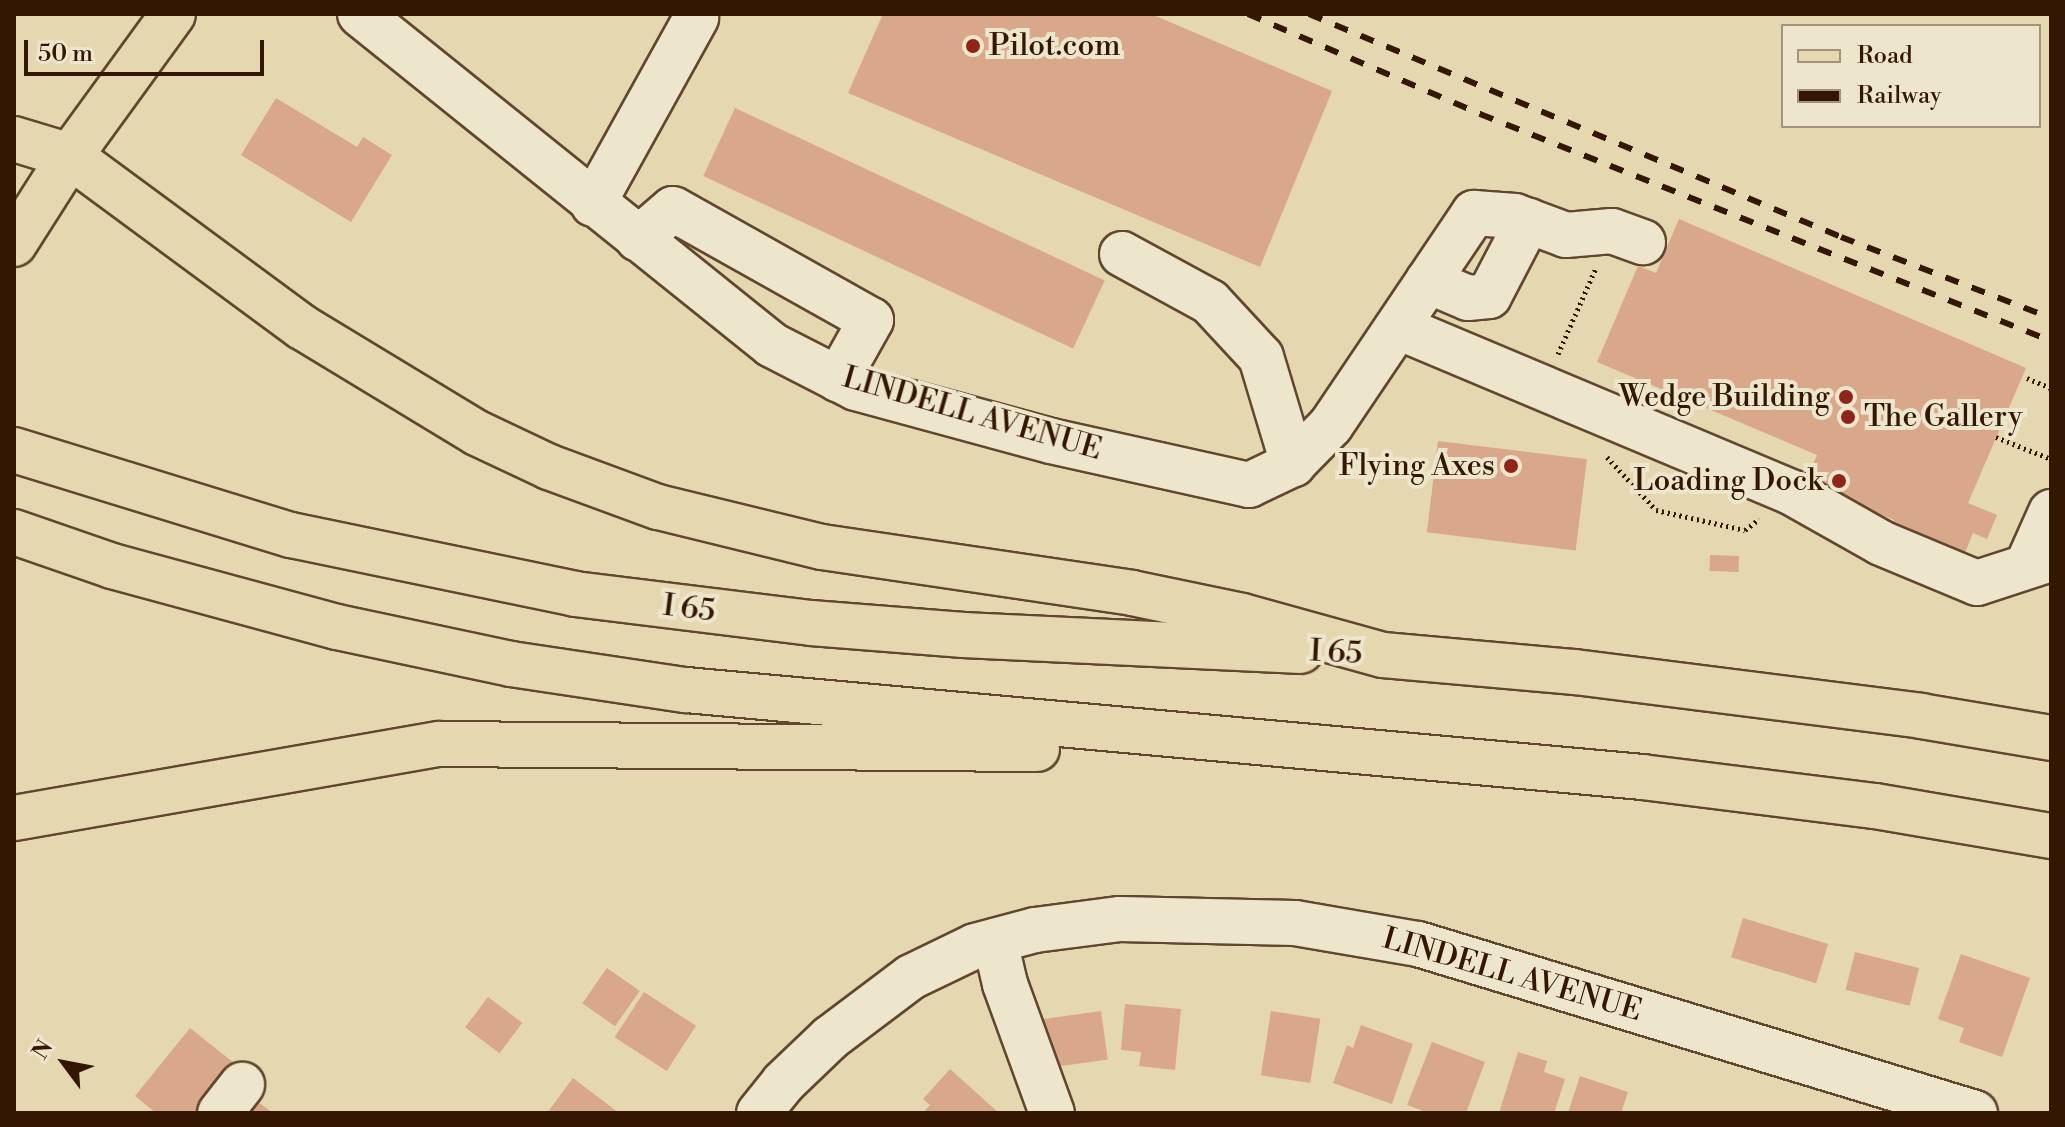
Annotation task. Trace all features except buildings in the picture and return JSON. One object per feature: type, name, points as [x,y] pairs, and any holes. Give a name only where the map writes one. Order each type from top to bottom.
[{"type":"main road","points":[[14,244],[70,156],[173,14]]},
{"type":"main road","points":[[14,139],[70,156],[302,327],[477,433],[602,488],[764,536],[1132,593],[1242,616],[1383,655]]},
{"type":"main road","name":"I 65","points":[[14,450],[291,535],[575,594],[811,623],[964,635],[1383,655],[1575,672],[1921,716],[2051,738]]},
{"type":"main road","points":[[14,532],[219,598],[511,664],[686,690],[1761,791],[2051,836]]},
{"type":"main road","points":[[14,818],[439,744],[1388,754]]},
{"type":"street","name":"LINDELL AVENUE","points":[[360,14],[772,345],[856,388],[1051,441],[1249,485],[1293,464],[1331,425],[1474,213],[1515,216],[1528,221]]},
{"type":"street","points":[[593,204],[696,18]]},
{"type":"street","points":[[638,239],[673,209],[871,320],[838,379]]},
{"type":"street","points":[[1428,281],[1468,298],[1489,296],[1528,221],[1566,235],[1628,236]]},
{"type":"street","points":[[1122,254],[1210,302],[1261,357],[1293,464]]},
{"type":"street","points":[[1398,327],[1768,483],[1881,543],[1977,583],[2039,562],[2051,512]]},
{"type":"street","name":"LINDELL AVENUE","points":[[759,1113],[783,1083],[830,1038],[911,977],[1015,936],[1120,919],[1295,923],[1418,944],[1975,1113]]},
{"type":"street","points":[[1015,936],[1005,984],[1052,1113]]},
{"type":"path","points":[[1543,388],[1628,236]]},
{"type":"path","points":[[2027,378],[2051,388]]},
{"type":"path","points":[[1603,413],[1595,444],[1656,510],[1745,530],[1759,520],[1768,483]]},
{"type":"path","points":[[1996,437],[2051,459]]},
{"type":"railway","points":[[1248,14],[1480,114],[2051,341]]},
{"type":"railway","points":[[1309,14],[1841,237],[2051,318]]},
{"type":"place","name":"Pilot.com","points":[[973,46]]},
{"type":"place","name":"Wedge Building","points":[[1846,397]]},
{"type":"place","name":"The Gallery","points":[[1848,417]]},
{"type":"place","name":"Flying Axes","points":[[1511,466]]},
{"type":"place","name":"Loading Dock","points":[[1839,481]]}]
